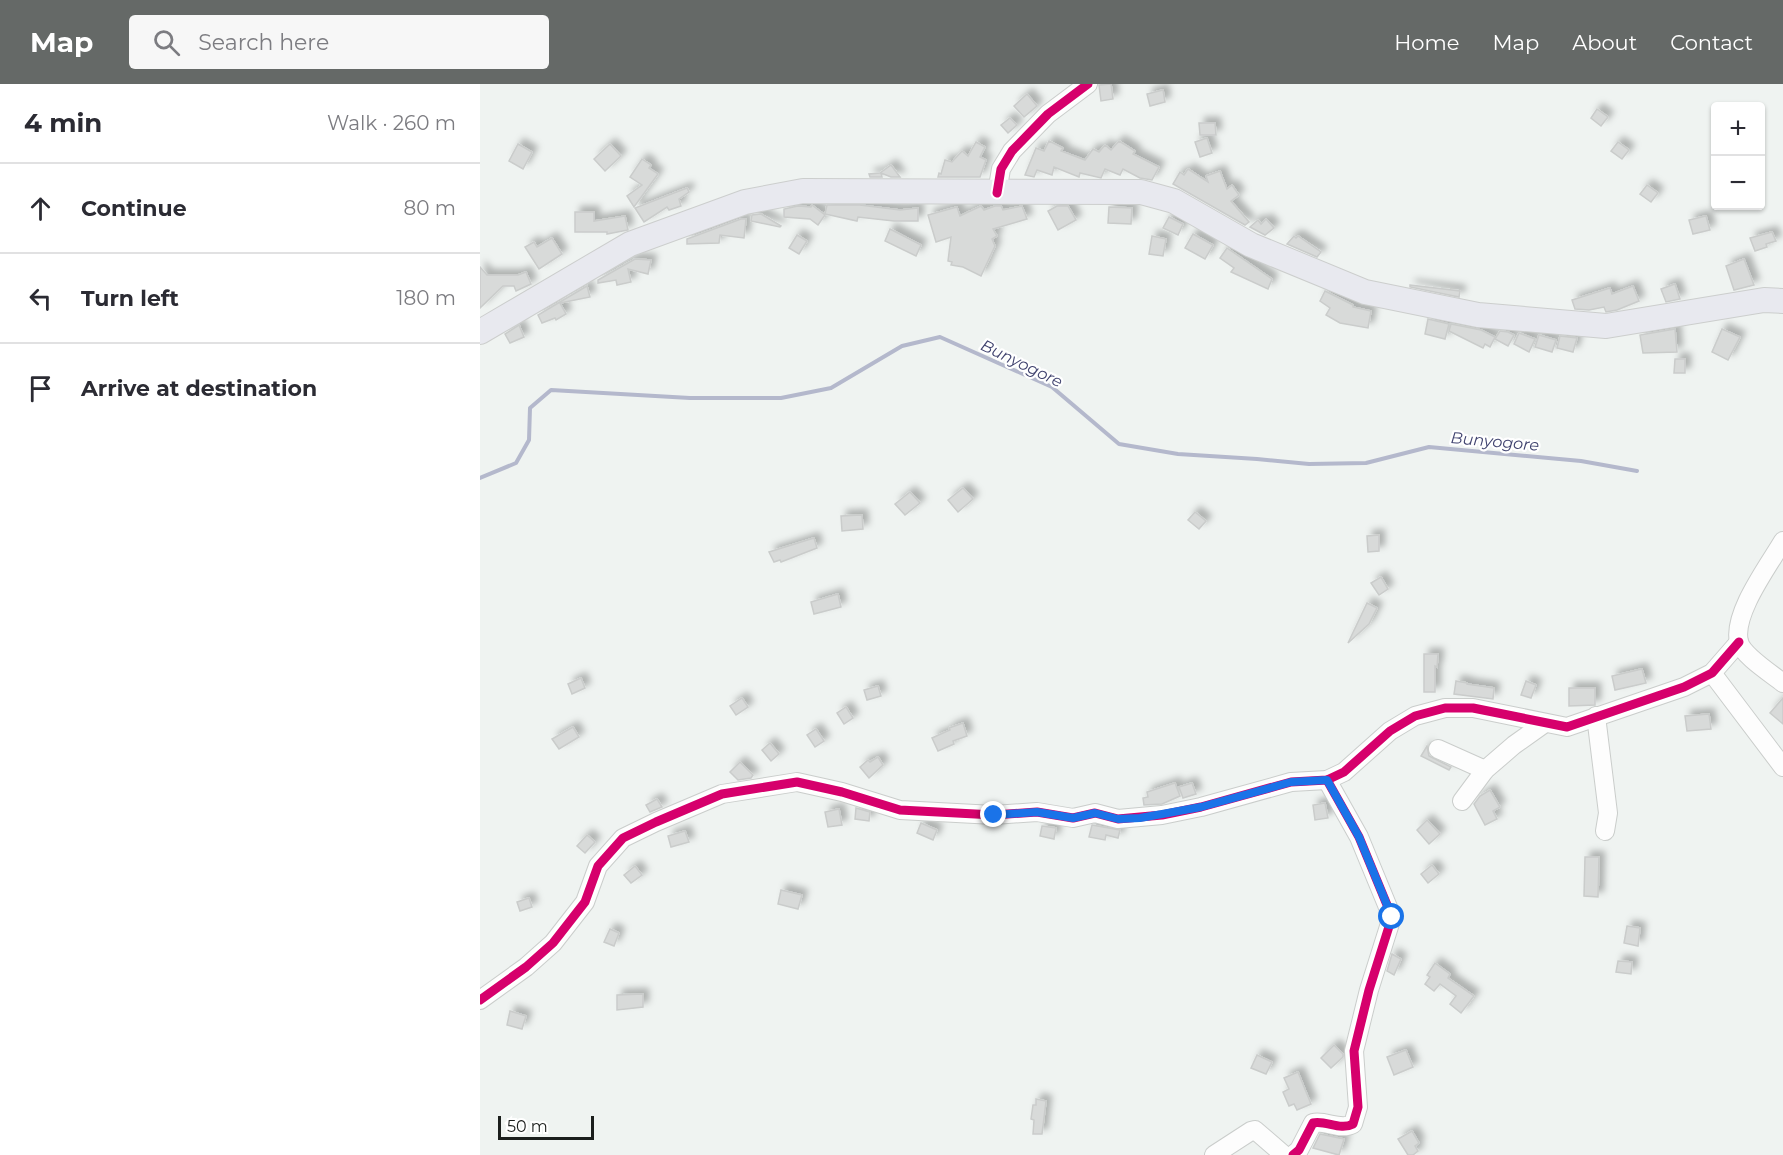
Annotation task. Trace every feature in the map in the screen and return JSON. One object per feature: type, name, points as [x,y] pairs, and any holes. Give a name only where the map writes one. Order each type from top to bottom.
[{"type":"main road","points":[[480,332],[630,244],[745,202],[803,191],[1141,192],[1174,201],[1251,245],[1365,292],[1478,315],[1606,326],[1764,300],[1783,301]]},
{"type":"street","points":[[997,193],[1001,169],[1012,151],[1048,114],[1089,84]]},
{"type":"street","points":[[1783,541],[1744,609],[1739,642],[1745,652],[1783,683]]},
{"type":"street","points":[[480,1000],[526,967],[553,943],[585,902],[598,866],[623,838],[722,794],[797,782],[842,792],[900,810],[994,815],[1037,812],[1073,818],[1095,813],[1118,819],[1140,818],[1201,807],[1291,782],[1327,780],[1344,772],[1390,731],[1414,716],[1445,708],[1473,708],[1568,727],[1684,687],[1712,673],[1739,642]]},
{"type":"street","points":[[1712,673],[1783,767]]},
{"type":"street","points":[[1596,716],[1608,813],[1605,831]]},
{"type":"street","points":[[1462,801],[1485,770],[1545,723]]},
{"type":"street","points":[[1438,749],[1485,770]]},
{"type":"street","points":[[1293,1155],[1299,1150],[1313,1123],[1338,1126],[1353,1124],[1359,1107],[1354,1051],[1369,990],[1392,917],[1359,837],[1327,780]]},
{"type":"street","points":[[1214,1155],[1251,1131],[1255,1131],[1284,1155]]},
{"type":"building","points":[[1111,84],[1113,99],[1101,101],[1099,85]]},
{"type":"building","points":[[1163,90],[1165,102],[1150,106],[1147,94]]},
{"type":"building","points":[[1027,94],[1037,106],[1024,117],[1014,106]]},
{"type":"building","points":[[1597,109],[1608,117],[1601,126],[1591,118]]},
{"type":"building","points":[[1010,118],[1017,125],[1008,133],[1001,125]]},
{"type":"building","points":[[1199,123],[1215,123],[1216,135],[1200,135]]},
{"type":"building","points":[[1207,138],[1212,153],[1200,157],[1195,142]]},
{"type":"building","points":[[1049,141],[1063,148],[1061,151],[1085,160],[1093,149],[1099,152],[1105,145],[1111,150],[1119,141],[1135,151],[1133,154],[1159,167],[1152,180],[1140,178],[1123,169],[1120,175],[1105,169],[1101,178],[1080,173],[1079,177],[1054,167],[1052,175],[1037,170],[1034,177],[1025,175],[1036,148],[1044,151]]},
{"type":"building","points":[[976,142],[985,147],[980,157],[986,160],[980,177],[938,177],[945,160],[952,162],[962,151],[968,156]]},
{"type":"building","points":[[1618,142],[1629,150],[1622,159],[1611,151]]},
{"type":"building","points":[[518,144],[532,152],[523,169],[509,161]]},
{"type":"building","points":[[610,144],[621,156],[605,171],[594,159]]},
{"type":"building","points":[[642,159],[658,174],[634,207],[627,196],[642,185],[630,177]]},
{"type":"building","points":[[891,165],[900,177],[891,177],[881,173],[882,177],[870,177],[869,174],[880,173]]},
{"type":"building","points":[[1188,169],[1208,182],[1206,176],[1220,171],[1227,189],[1232,185],[1239,195],[1231,201],[1249,222],[1245,225],[1173,184],[1180,172],[1184,175]]},
{"type":"building","points":[[1647,185],[1658,193],[1651,202],[1640,194]]},
{"type":"building","points":[[687,188],[689,192],[679,199],[681,206],[669,210],[667,207],[644,222],[635,208]]},
{"type":"building","points":[[812,205],[825,215],[818,225],[810,219],[784,217],[784,209],[798,206],[811,207]]},
{"type":"building","points":[[827,205],[860,205],[900,210],[918,208],[918,221],[858,217],[857,221],[825,214]]},
{"type":"building","points":[[981,206],[984,210],[1001,206],[1003,210],[1022,206],[1027,219],[993,229],[997,236],[992,239],[995,246],[981,276],[963,267],[951,265],[952,262],[948,261],[951,237],[936,242],[928,215],[957,207],[960,216]]},
{"type":"building","points":[[1057,206],[1068,206],[1076,220],[1058,230],[1048,211]]},
{"type":"building","points":[[1109,207],[1132,208],[1131,224],[1108,223]]},
{"type":"building","points":[[575,212],[594,212],[594,221],[625,216],[628,230],[607,234],[607,232],[575,232]]},
{"type":"building","points":[[761,214],[781,226],[751,221],[752,215]]},
{"type":"building","points":[[1706,216],[1710,230],[1693,234],[1689,220]]},
{"type":"building","points":[[1169,217],[1183,224],[1178,235],[1163,228]]},
{"type":"building","points":[[746,219],[744,238],[720,235],[719,243],[687,244],[687,239]]},
{"type":"building","points":[[1266,219],[1274,228],[1265,235],[1250,227],[1258,220],[1261,224]]},
{"type":"building","points":[[890,229],[921,245],[916,256],[885,241]]},
{"type":"building","points":[[1772,232],[1776,241],[1755,251],[1750,238]]},
{"type":"building","points":[[1193,234],[1213,245],[1205,259],[1185,248]]},
{"type":"building","points":[[797,235],[807,241],[799,254],[789,248]]},
{"type":"building","points":[[1152,236],[1166,239],[1163,256],[1149,254]]},
{"type":"building","points":[[1294,236],[1296,238],[1298,236],[1321,252],[1317,257],[1287,244]]},
{"type":"building","points":[[552,238],[562,254],[539,269],[525,247],[534,242],[537,247]]},
{"type":"building","points":[[1227,248],[1272,279],[1268,289],[1231,272],[1234,268],[1220,258]]},
{"type":"building","points":[[635,259],[651,260],[648,274],[628,269],[631,282],[617,285],[616,280],[598,283],[598,280]]},
{"type":"building","points":[[1744,259],[1754,285],[1734,290],[1726,266]]},
{"type":"building","points":[[480,267],[487,275],[518,275],[526,272],[531,284],[516,291],[514,286],[503,286],[480,308]]},
{"type":"building","points":[[1675,284],[1680,299],[1666,302],[1661,289]]},
{"type":"building","points":[[1410,285],[1460,291],[1459,297],[1410,287]]},
{"type":"building","points":[[587,286],[590,297],[560,303],[566,314],[556,320],[555,318],[542,323],[538,315]]},
{"type":"building","points":[[1633,286],[1639,301],[1617,310],[1606,312],[1604,307],[1589,310],[1575,309],[1572,300],[1610,288],[1612,294]]},
{"type":"building","points":[[1325,291],[1353,307],[1371,311],[1368,328],[1340,323],[1326,315],[1330,308],[1320,301]]},
{"type":"building","points":[[1428,319],[1449,324],[1445,339],[1425,334]]},
{"type":"building","points":[[1451,324],[1481,330],[1495,337],[1490,347],[1485,344],[1483,348],[1449,331]]},
{"type":"building","points":[[519,325],[524,337],[510,343],[505,334]]},
{"type":"building","points":[[1675,329],[1677,352],[1643,353],[1640,335]]},
{"type":"building","points":[[1722,329],[1740,337],[1728,360],[1712,352]]},
{"type":"building","points":[[1500,331],[1514,335],[1508,346],[1495,339]]},
{"type":"building","points":[[1519,333],[1535,339],[1529,352],[1514,344]]},
{"type":"building","points":[[1539,335],[1556,340],[1552,352],[1535,347]]},
{"type":"building","points":[[1560,336],[1577,338],[1573,352],[1557,348]]},
{"type":"building","points":[[1675,359],[1685,359],[1685,373],[1674,373]]},
{"type":"building","points":[[963,488],[973,499],[958,512],[948,500]]},
{"type":"building","points":[[910,492],[920,503],[905,515],[895,504]]},
{"type":"building","points":[[1195,512],[1206,521],[1199,529],[1188,520]]},
{"type":"building","points":[[862,515],[863,529],[842,531],[841,516]]},
{"type":"building","points":[[1379,535],[1379,551],[1368,552],[1367,536]]},
{"type":"building","points":[[814,538],[817,548],[781,562],[780,560],[774,562],[769,552]]},
{"type":"building","points":[[1381,577],[1388,589],[1379,595],[1371,583]]},
{"type":"building","points":[[838,594],[841,607],[814,614],[811,602]]},
{"type":"building","points":[[1367,603],[1377,608],[1369,624],[1348,643]]},
{"type":"building","points":[[1424,654],[1438,654],[1437,667],[1435,666],[1435,692],[1424,692]]},
{"type":"building","points":[[1642,669],[1646,683],[1615,690],[1612,676]]},
{"type":"building","points":[[581,678],[585,688],[572,694],[568,684]]},
{"type":"building","points":[[1456,681],[1494,688],[1493,699],[1454,694]]},
{"type":"building","points":[[1526,681],[1536,685],[1531,698],[1521,695]]},
{"type":"building","points":[[878,686],[881,696],[867,700],[864,690]]},
{"type":"building","points":[[1569,688],[1595,688],[1595,705],[1569,706]]},
{"type":"building","points":[[742,698],[748,707],[736,715],[730,706]]},
{"type":"building","points":[[1783,698],[1783,724],[1770,713]]},
{"type":"building","points":[[846,707],[853,718],[844,724],[837,713]]},
{"type":"building","points":[[1709,714],[1711,729],[1687,731],[1685,716]]},
{"type":"building","points":[[963,723],[967,736],[953,741],[954,744],[938,751],[932,738]]},
{"type":"building","points":[[573,727],[579,737],[559,749],[552,739]]},
{"type":"building","points":[[816,729],[824,741],[815,747],[807,735]]},
{"type":"building","points":[[770,743],[779,754],[771,761],[762,750]]},
{"type":"building","points":[[1427,746],[1429,756],[1451,767],[1449,770],[1421,756]]},
{"type":"building","points":[[878,757],[883,765],[869,778],[860,767],[868,760],[870,762]]},
{"type":"building","points":[[740,762],[753,775],[751,778],[738,780],[730,772]]},
{"type":"building","points":[[1175,783],[1180,796],[1162,804],[1144,805],[1143,798],[1148,797],[1147,792]]},
{"type":"building","points":[[1192,783],[1196,794],[1183,798],[1179,787]]},
{"type":"building","points":[[1490,790],[1500,807],[1493,811],[1497,819],[1485,825],[1474,804],[1480,796]]},
{"type":"building","points":[[657,799],[662,807],[650,812],[646,805]]},
{"type":"building","points":[[1325,803],[1328,818],[1315,820],[1313,805]]},
{"type":"building","points":[[856,808],[870,812],[869,821],[855,819]]},
{"type":"building","points":[[839,809],[842,825],[828,827],[825,812]]},
{"type":"building","points":[[1427,820],[1440,834],[1429,844],[1417,830]]},
{"type":"building","points":[[921,823],[937,830],[933,840],[917,833]]},
{"type":"building","points":[[1092,825],[1120,830],[1118,838],[1106,835],[1105,840],[1089,837]]},
{"type":"building","points":[[1042,826],[1056,828],[1054,839],[1040,836]]},
{"type":"building","points":[[685,831],[689,842],[671,847],[668,836]]},
{"type":"building","points":[[587,835],[595,842],[585,853],[577,846]]},
{"type":"building","points":[[1585,857],[1599,857],[1598,897],[1584,896]]},
{"type":"building","points":[[1432,865],[1439,874],[1428,883],[1421,874]]},
{"type":"building","points":[[635,866],[642,875],[631,883],[624,875]]},
{"type":"building","points":[[781,890],[802,895],[798,909],[778,904]]},
{"type":"building","points":[[529,898],[532,907],[520,911],[517,902]]},
{"type":"building","points":[[1627,926],[1640,928],[1638,946],[1624,943]]},
{"type":"building","points":[[610,929],[619,933],[614,946],[604,942]]},
{"type":"building","points":[[1392,954],[1401,959],[1394,975],[1387,971]]},
{"type":"building","points":[[1618,961],[1632,962],[1631,974],[1616,972]]},
{"type":"building","points":[[1435,963],[1450,974],[1448,978],[1474,996],[1461,1013],[1450,1004],[1456,996],[1440,984],[1434,991],[1425,984],[1430,977],[1427,975]]},
{"type":"building","points":[[643,994],[643,1007],[617,1010],[617,995]]},
{"type":"building","points":[[510,1011],[526,1016],[522,1029],[507,1025]]},
{"type":"building","points":[[1334,1045],[1343,1057],[1331,1068],[1321,1058]]},
{"type":"building","points":[[1406,1050],[1413,1067],[1394,1075],[1387,1057]]},
{"type":"building","points":[[1257,1055],[1272,1062],[1266,1074],[1251,1068]]},
{"type":"building","points":[[1298,1072],[1311,1104],[1297,1110],[1294,1104],[1289,1106],[1283,1092],[1289,1089],[1284,1078]]},
{"type":"building","points":[[1036,1099],[1046,1101],[1042,1134],[1033,1134],[1034,1120],[1031,1119]]},
{"type":"building","points":[[1412,1131],[1419,1143],[1415,1146],[1418,1151],[1413,1155],[1408,1155],[1398,1139]]},
{"type":"building","points":[[1320,1134],[1344,1139],[1339,1155],[1313,1148]]},
{"type":"waterway","name":"Bunyogore","points":[[480,478],[516,463],[529,440],[530,408],[551,390],[690,398],[781,398],[831,388],[902,346],[940,337],[1052,387],[1119,444],[1178,454],[1309,464],[1366,463],[1429,447],[1581,461],[1637,471]]},
{"type":"cycle path","points":[[997,193],[1001,169],[1012,151],[1048,114],[1088,84]]},
{"type":"cycle path","points":[[480,1000],[526,967],[553,943],[585,902],[598,866],[623,838],[722,794],[797,782],[842,792],[900,810],[994,815],[1037,812],[1073,818],[1095,813],[1118,819],[1162,815],[1201,807],[1291,782],[1327,780],[1344,772],[1390,731],[1415,716],[1445,708],[1473,708],[1567,727],[1684,687],[1712,673],[1739,642]]},
{"type":"cycle path","points":[[1293,1155],[1299,1150],[1313,1123],[1338,1126],[1353,1124],[1358,1107],[1354,1051],[1369,990],[1392,917],[1359,837],[1327,780]]},
{"type":"route","points":[[994,815],[1037,812],[1073,818],[1095,813],[1118,819],[1140,818],[1201,807],[1291,782],[1327,780],[1359,837],[1392,917]]}]
